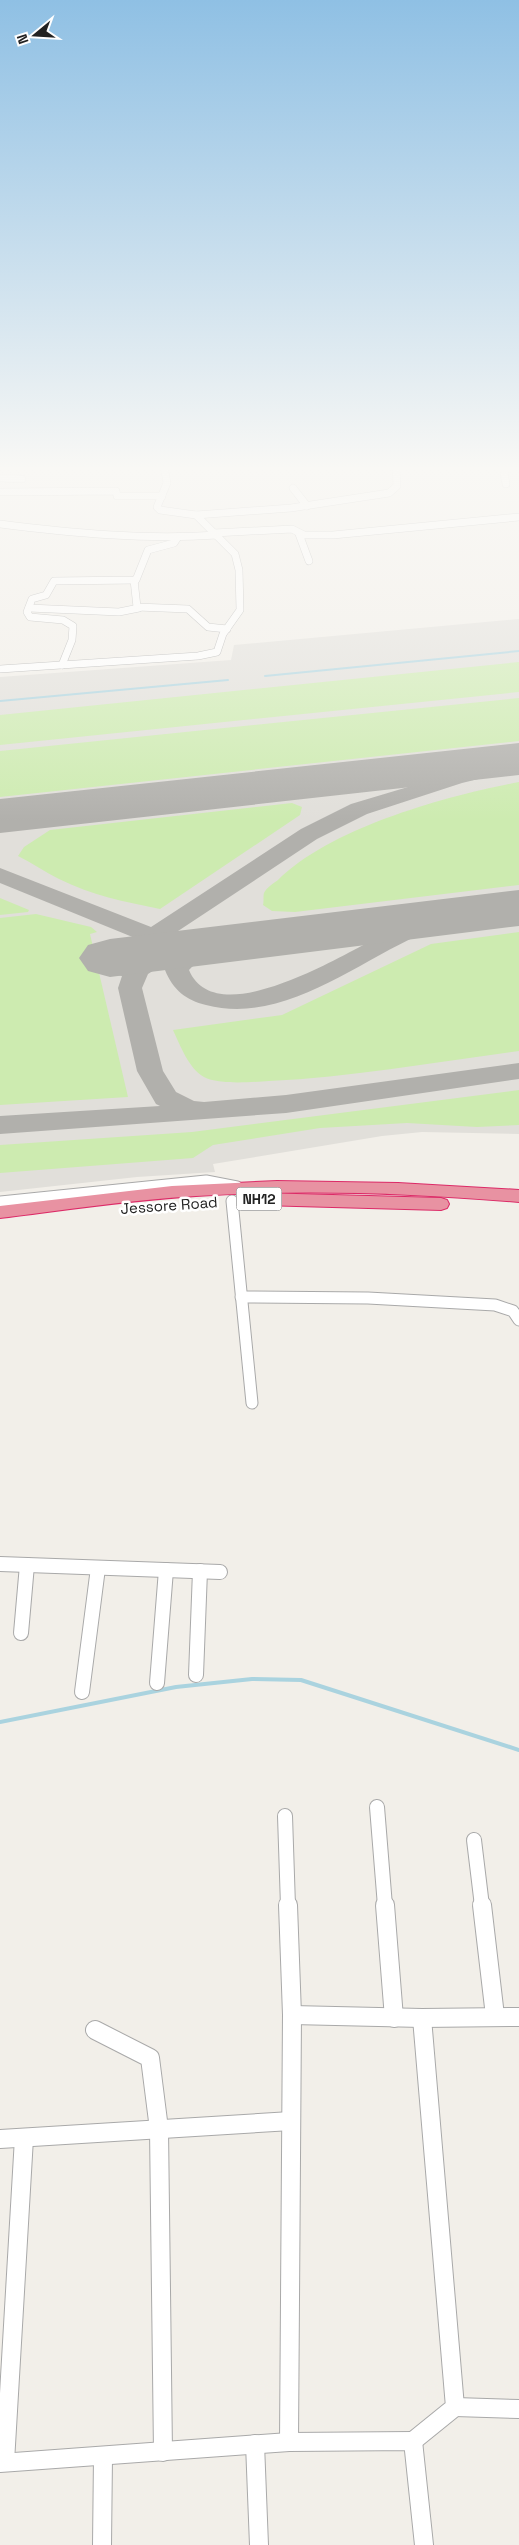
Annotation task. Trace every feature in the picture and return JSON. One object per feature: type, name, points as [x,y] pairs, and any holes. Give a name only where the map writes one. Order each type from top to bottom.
[{"type":"highway","name":"NH12","points":[[0,1212],[133,1196],[238,1194],[336,1187],[519,1196]]},
{"type":"highway","name":"Jessore Road","points":[[0,1224],[238,1194],[519,1207]]},
{"type":"street","points":[[52,585],[48,593],[32,599],[27,612],[30,617],[63,620],[73,626],[72,640],[62,665]]},
{"type":"street","points":[[134,585],[136,605],[139,608]]},
{"type":"street","points":[[0,669],[198,656],[217,652],[227,629],[240,610],[239,585]]},
{"type":"street","points":[[29,608],[119,612],[139,608],[188,609],[208,627],[227,629]]},
{"type":"street","points":[[0,1202],[206,1181],[238,1194],[241,1297],[252,1403]]},
{"type":"street","points":[[241,1297],[342,1295],[495,1305],[509,1308],[517,1314],[519,1320]]},
{"type":"street","points":[[0,1564],[220,1572]]},
{"type":"street","points":[[21,1633],[27,1565]]},
{"type":"street","points":[[82,1692],[98,1568]]},
{"type":"street","points":[[157,1682],[166,1570]]},
{"type":"street","points":[[196,1674],[200,1571]]},
{"type":"street","points":[[377,1807],[394,2018]]},
{"type":"street","points":[[285,1816],[292,2015],[289,2442]]},
{"type":"street","points":[[474,1840],[495,2016]]},
{"type":"street","points":[[292,2015],[394,2018],[519,2017]]},
{"type":"street","points":[[422,2018],[455,2407]]},
{"type":"street","points":[[95,2030],[150,2058],[158,2129],[163,2452]]},
{"type":"street","points":[[0,2139],[291,2121]]},
{"type":"street","points":[[24,2138],[2,2463],[289,2442],[413,2441],[455,2407],[519,2409]]},
{"type":"street","points":[[413,2441],[424,2545]]},
{"type":"street","points":[[255,2444],[260,2545]]},
{"type":"street","points":[[102,2457],[102,2545]]},
{"type":"shaded area","points":[[519,619],[519,1134],[422,1132],[382,1136],[213,1164],[215,1172],[137,1177],[0,1192],[0,677],[231,660],[234,645]]},
{"type":"green space","points":[[519,662],[519,692],[0,745],[0,715]]},
{"type":"green space","points":[[519,698],[519,741],[0,797],[0,751]]},
{"type":"green space","points":[[519,782],[519,885],[295,912],[272,911],[263,905],[266,889],[301,861],[328,844],[359,829],[425,805]]},
{"type":"green space","points":[[292,803],[302,807],[300,815],[160,909],[96,894],[59,879],[18,856],[24,847],[50,830]]},
{"type":"green space","points":[[0,898],[29,910],[28,912],[0,915]]},
{"type":"green space","points":[[36,914],[91,927],[97,932],[90,934],[128,1097],[0,1105],[0,918]]},
{"type":"green space","points":[[519,932],[519,1051],[332,1076],[254,1082],[227,1082],[210,1080],[199,1073],[186,1056],[173,1030],[282,1015],[431,944]]},
{"type":"green space","points":[[519,1090],[519,1125],[477,1127],[407,1123],[320,1128],[213,1145],[193,1158],[0,1173],[0,1145],[192,1132]]},
{"type":"waterway","points":[[265,676],[519,651]]},
{"type":"waterway","points":[[0,701],[228,680]]},
{"type":"waterway","points":[[0,1722],[176,1687],[252,1679],[301,1680],[519,1750]]},
{"type":"taxiway","points":[[153,936],[309,834],[359,809],[455,779],[519,763]]},
{"type":"taxiway","points":[[0,823],[27,813]]},
{"type":"taxiway","points":[[0,875],[153,936]]},
{"type":"taxiway","points":[[224,943],[203,949],[191,955],[177,970],[179,975],[186,986],[202,996],[226,1002],[252,1001],[308,982],[418,927],[443,919],[477,913]]},
{"type":"taxiway","points":[[126,970],[132,952],[153,936]]},
{"type":"taxiway","points":[[153,936],[167,941]]},
{"type":"taxiway","points":[[153,960],[137,970],[130,988],[150,1071],[166,1098],[189,1109],[200,1110]]},
{"type":"taxiway","points":[[0,1125],[173,1114],[286,1104],[519,1071]]},
{"type":"runway","points":[[0,816],[519,759]]},
{"type":"runway","points":[[110,958],[519,908]]}]
